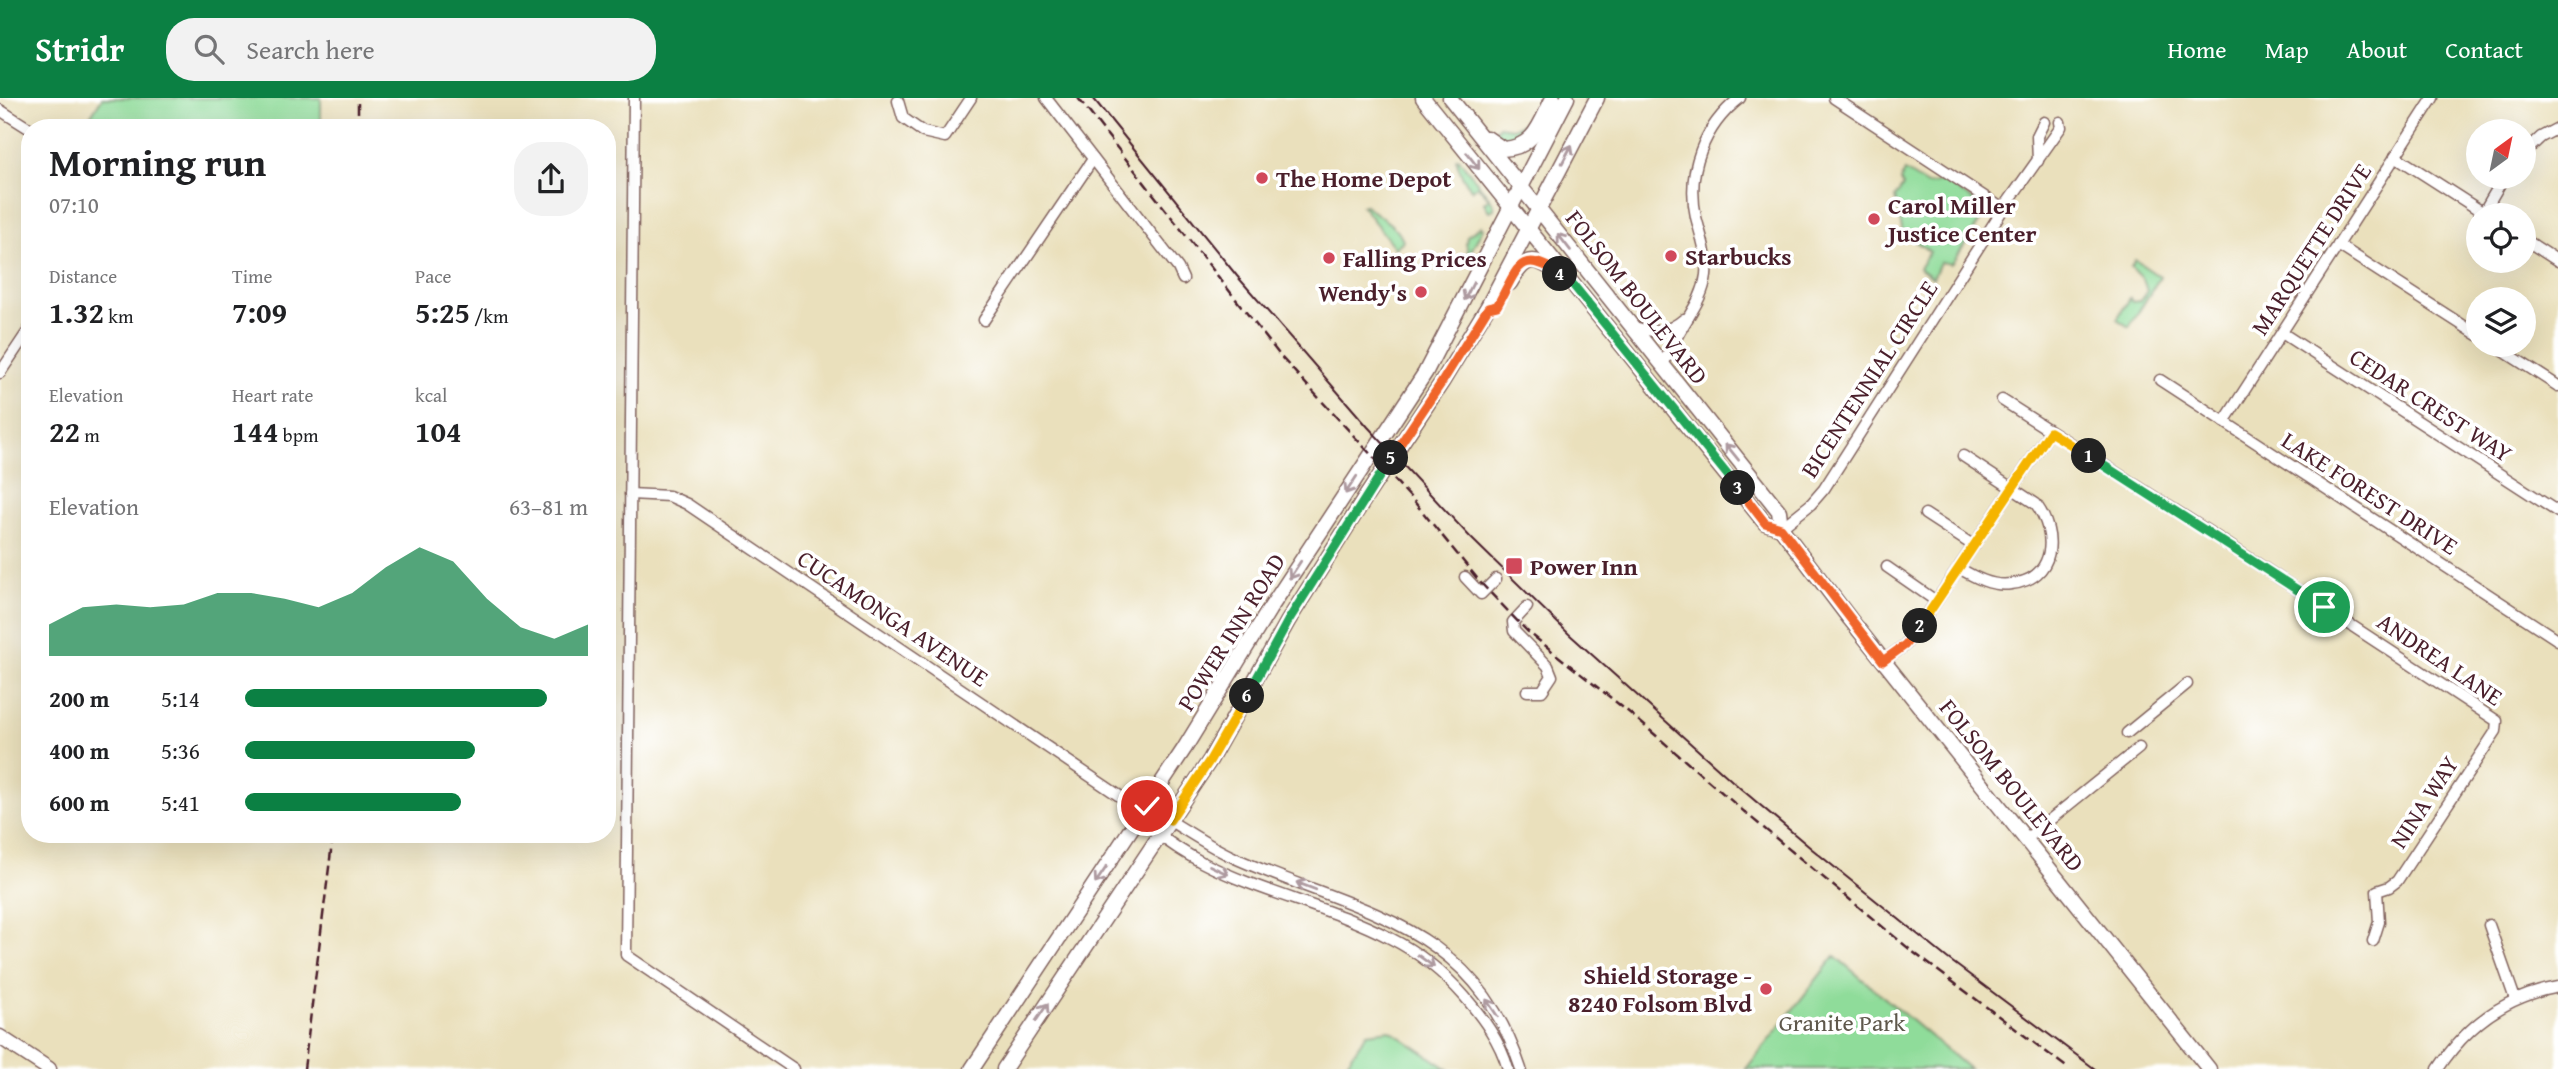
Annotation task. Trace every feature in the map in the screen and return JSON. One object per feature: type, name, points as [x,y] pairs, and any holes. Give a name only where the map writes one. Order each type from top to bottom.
[{"type":"main road","name":"FOLSOM BOULEVARD","points":[[1423,98],[1765,523],[1781,528]]},
{"type":"main road","name":"FOLSOM BOULEVARD","points":[[1450,98],[1779,511],[1781,528],[1883,661],[2209,1069]]},
{"type":"main road","points":[[1476,130],[1503,149],[1523,146],[1531,139],[1553,98]]},
{"type":"main road","name":"POWER INN ROAD","points":[[972,1069],[1143,812],[1269,610],[1425,373],[1567,98]]},
{"type":"main road","name":"POWER INN ROAD","points":[[1004,1069],[1170,820],[1234,719],[1288,621],[1488,308],[1597,98]]},
{"type":"main road","points":[[1488,308],[1497,306],[1519,267],[1528,261],[1545,264],[1570,281]]},
{"type":"main road","points":[[0,1037],[49,1069]]},
{"type":"street","points":[[634,98],[625,955],[794,1069]]},
{"type":"street","points":[[898,101],[903,118],[923,132],[946,137],[971,98]]},
{"type":"street","points":[[1046,98],[1178,268],[1183,279]]},
{"type":"street","points":[[1662,366],[1694,311],[1704,285],[1705,246],[1694,202],[1696,164],[1711,129],[1740,98]]},
{"type":"street","points":[[1834,98],[2003,209]]},
{"type":"street","name":"MARQUETTE DRIVE","points":[[2224,422],[2432,98]]},
{"type":"street","points":[[0,110],[21,123]]},
{"type":"street","name":"BICENTENNIAL CIRCLE","points":[[1781,528],[1811,504],[1824,489],[2003,209],[2061,127],[2060,122]]},
{"type":"street","points":[[2038,161],[2037,136],[2043,125],[2055,136]]},
{"type":"street","points":[[2536,142],[2558,128]]},
{"type":"street","points":[[2395,156],[2468,203]]},
{"type":"street","points":[[984,320],[1093,159]]},
{"type":"street","points":[[2338,245],[2466,327]]},
{"type":"street","points":[[2536,247],[2558,261]]},
{"type":"street","points":[[1631,326],[1665,332],[1694,311]]},
{"type":"street","name":"CEDAR CREST WAY","points":[[2282,333],[2558,512]]},
{"type":"street","points":[[0,373],[21,342]]},
{"type":"street","points":[[2513,357],[2558,386]]},
{"type":"street","name":"LAKE FOREST DRIVE","points":[[2160,380],[2558,640]]},
{"type":"street","name":"ANDREA LANE","points":[[2002,400],[2483,711],[2497,721],[2498,726]]},
{"type":"street","points":[[1883,661],[1905,645],[2050,432]]},
{"type":"street","points":[[1959,568],[1984,581],[2010,584],[2032,576],[2042,568],[2048,558],[2051,544],[2045,516],[2036,504],[1963,456]]},
{"type":"street","name":"CUCAMONGA AVENUE","points":[[630,494],[668,496],[687,504],[1143,812],[1161,834],[1195,857],[1220,871],[1398,942],[1428,962],[1456,987],[1475,1009],[1499,1046],[1508,1069]]},
{"type":"street","points":[[1926,514],[1973,546]]},
{"type":"street","points":[[1887,567],[1936,601]]},
{"type":"street","points":[[1465,577],[1480,594],[1496,579]]},
{"type":"street","points":[[1527,607],[1513,622],[1514,631],[1548,666],[1552,676],[1542,691],[1527,691]]},
{"type":"street","points":[[2127,733],[2187,684]]},
{"type":"street","name":"NINA WAY","points":[[2373,941],[2379,922],[2377,891],[2397,881],[2498,726]]},
{"type":"street","points":[[2026,839],[2139,748]]},
{"type":"street","name":"CUCAMONGA AVENUE","points":[[1143,812],[1170,820],[1238,860],[1377,913],[1415,932],[1453,961],[1488,1001],[1506,1031],[1521,1069]]},
{"type":"street","points":[[2489,925],[2515,999]]},
{"type":"street","points":[[2438,1069],[2465,1033],[2482,1018],[2515,999],[2558,987]]},
{"type":"green space","points":[[102,98],[321,98],[321,119],[89,119]]},
{"type":"green space","points":[[1523,124],[1529,127],[1522,137],[1511,142],[1493,134],[1499,126],[1512,128]]},
{"type":"green space","points":[[1458,158],[1494,204],[1494,209],[1489,211],[1484,203],[1489,198],[1478,186],[1472,190],[1466,183],[1460,172],[1456,159]]},
{"type":"green space","points":[[1905,171],[1927,185],[1945,181],[1984,208],[1985,213],[1952,264],[1940,262],[1933,278],[1919,268],[1930,252],[1903,233],[1895,198],[1903,186],[1900,181]]},
{"type":"green space","points":[[1365,205],[1392,225],[1400,235],[1403,241],[1395,248],[1362,206]]},
{"type":"green space","points":[[1481,226],[1483,228],[1469,255],[1467,236]]},
{"type":"green space","points":[[2135,260],[2160,277],[2129,327],[2117,319],[2130,298],[2132,302],[2140,301],[2147,291],[2143,279],[2131,267]]},
{"type":"green space","name":"Granite Park","points":[[1835,956],[1969,1069],[1746,1069]]},
{"type":"green space","points":[[1390,1030],[1448,1069],[1343,1069],[1367,1033]]},
{"type":"tram line","points":[[1093,98],[1237,276],[1368,427],[1471,538],[1569,634],[1812,849],[1947,958],[2095,1069]]},
{"type":"railway","points":[[358,98],[358,119]]},
{"type":"railway","points":[[1078,98],[1282,358],[1412,499],[1481,583],[1527,631],[1631,714],[1913,952],[2069,1069]]},
{"type":"railway","points":[[304,1069],[332,843]]},
{"type":"place","name":"The Home Depot","points":[[1262,178]]},
{"type":"place","name":"Carol Miller Justice Center","points":[[1874,219]]},
{"type":"place","name":"Starbucks","points":[[1671,256]]},
{"type":"place","name":"Falling Prices","points":[[1329,258]]},
{"type":"place","name":"Wendy's","points":[[1421,292]]},
{"type":"place","name":"Power Inn","points":[[1514,566]]},
{"type":"place","name":"Shield Storage - 8240 Folsom Blvd","points":[[1766,989]]},
{"type":"route","points":[[1147,806],[1170,820],[1210,760],[1288,621],[1367,495],[1488,308],[1497,306],[1519,267],[1528,261],[1539,261],[1570,281],[1765,523],[1781,528],[1883,661],[1905,645],[1921,624],[2050,432],[2324,607]]}]
